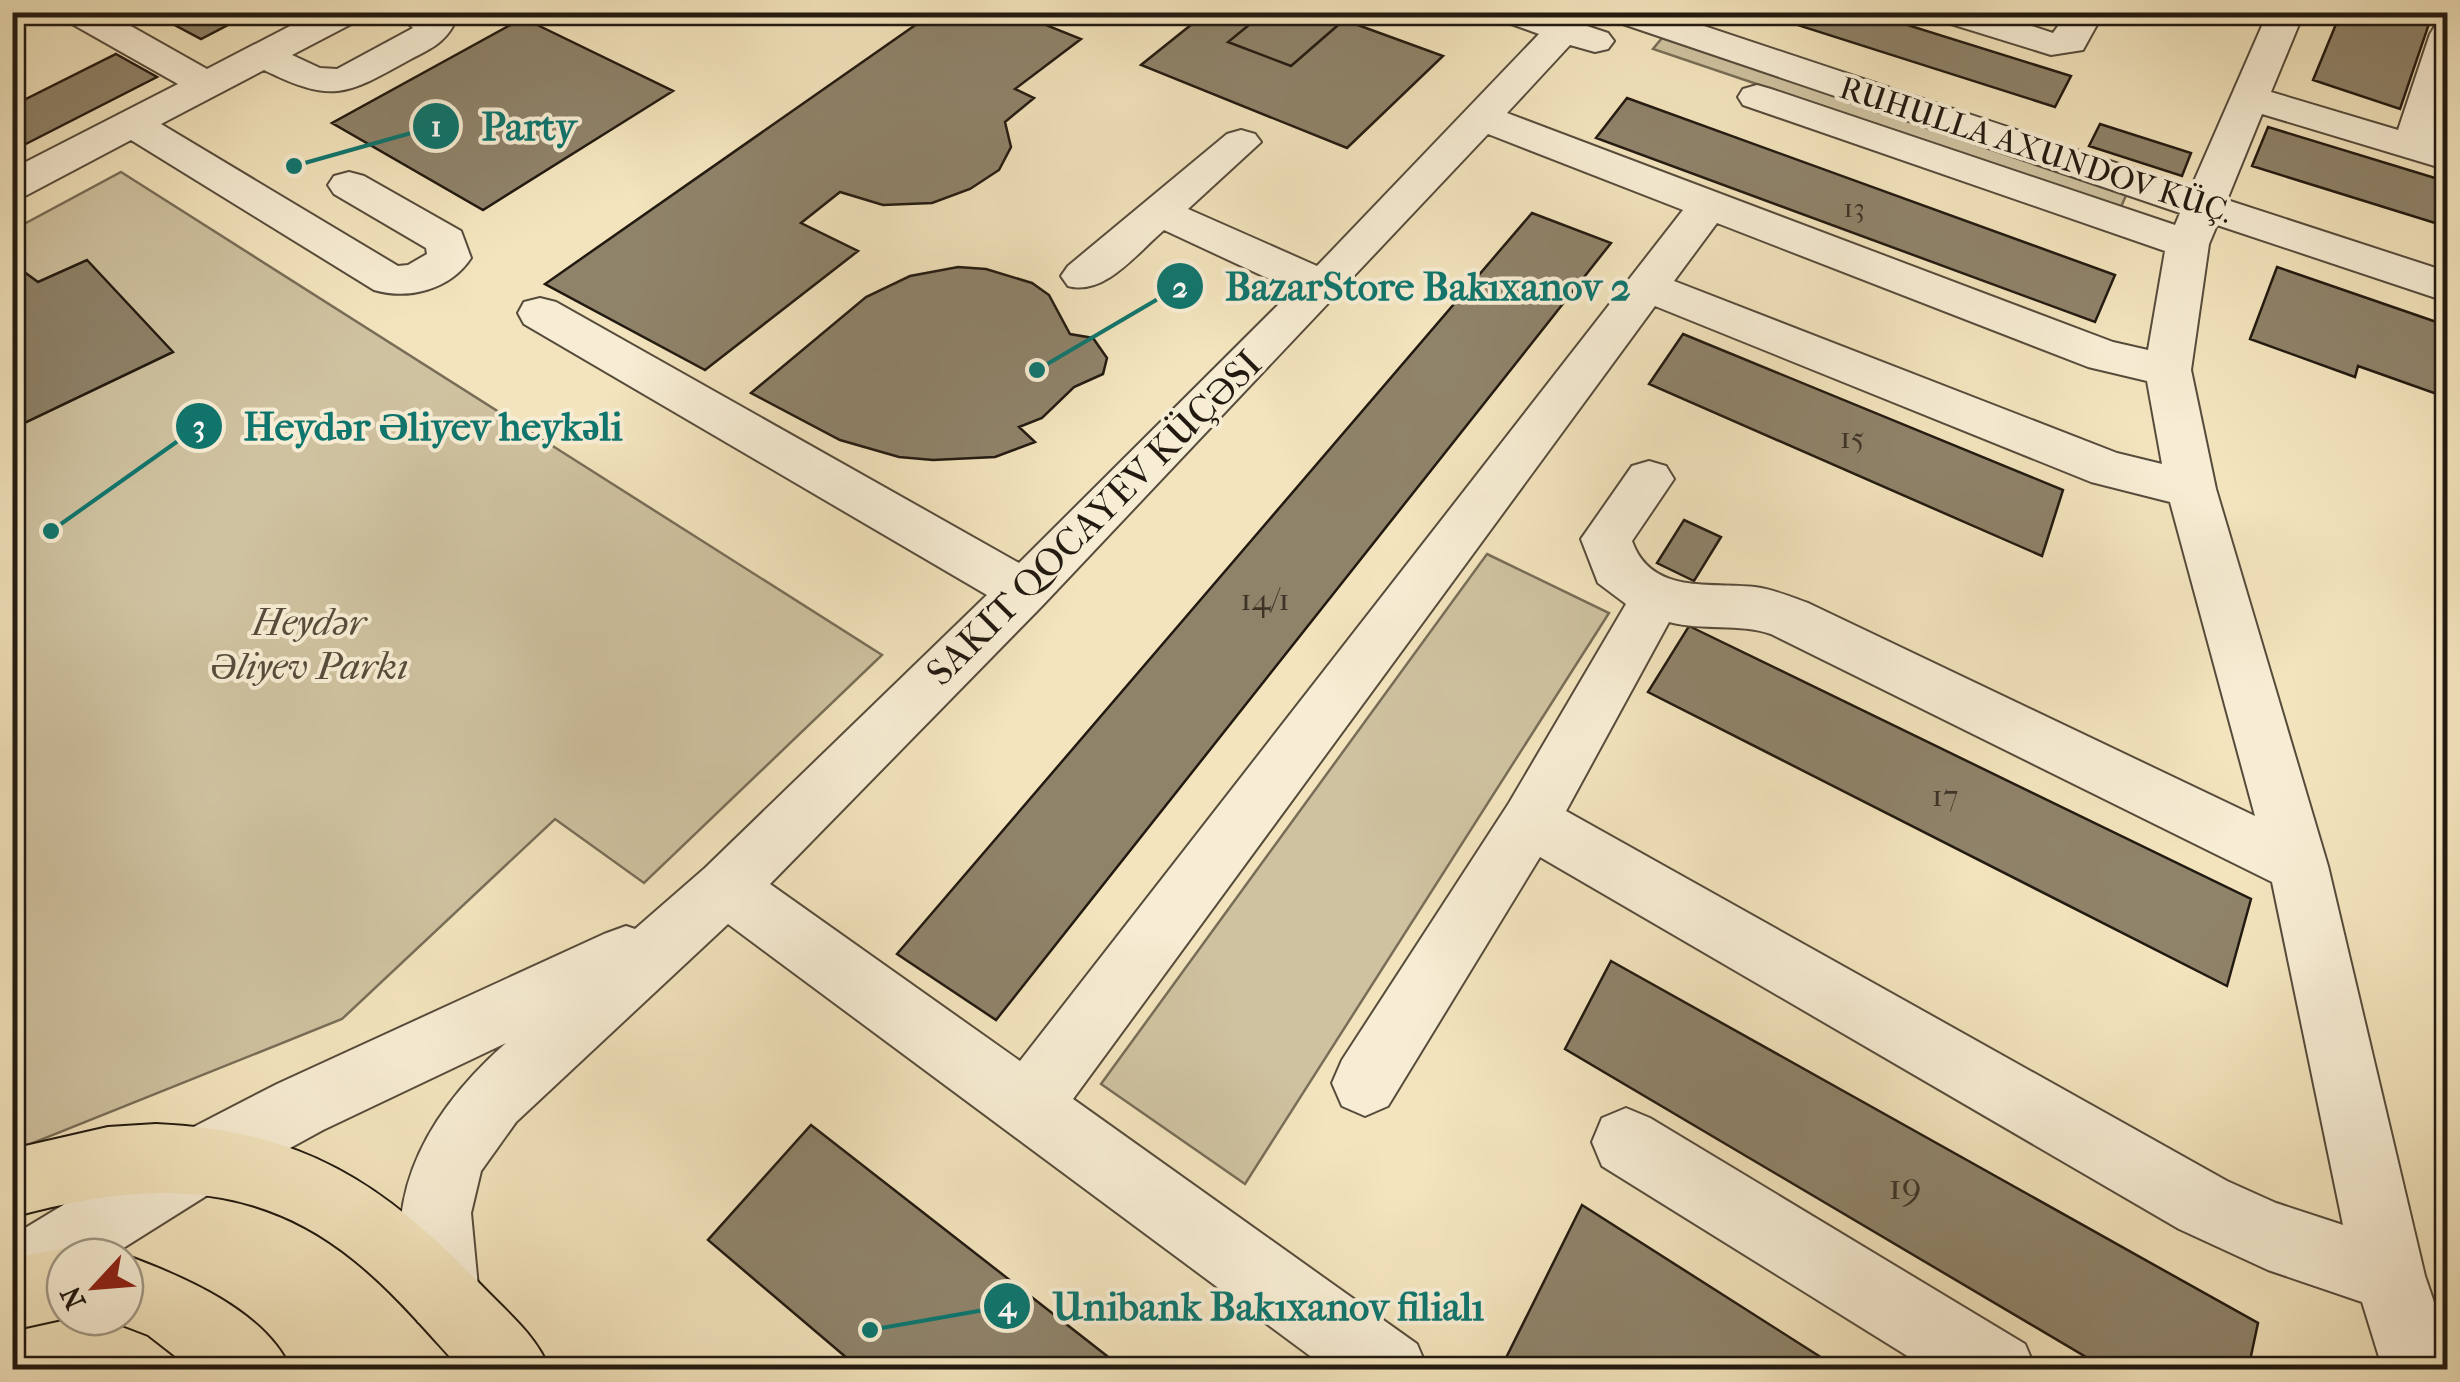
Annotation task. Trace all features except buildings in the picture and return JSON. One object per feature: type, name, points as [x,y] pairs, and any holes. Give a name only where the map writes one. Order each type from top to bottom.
[{"type":"main road","points":[[12,1182],[70,1166],[115,1160],[206,1157],[273,1174],[329,1201],[377,1233],[443,1297],[502,1366]]},
{"type":"main road","points":[[12,1294],[45,1288]]},
{"type":"main road","points":[[145,1298],[171,1308],[254,1370]]},
{"type":"street","points":[[78,12],[206,85]]},
{"type":"street","points":[[15,182],[346,12]]},
{"type":"street","points":[[263,56],[312,80],[344,81],[431,33],[435,26],[414,12]]},
{"type":"street","points":[[1513,12],[1571,21],[1655,62]]},
{"type":"street","name":"RUHULLA AXUNDOV KÜÇ.","points":[[1624,12],[2197,225],[2448,288]]},
{"type":"street","points":[[1950,12],[2052,44],[2070,42],[2086,12]]},
{"type":"street","points":[[2286,12],[2197,225],[2168,370],[2190,489],[2298,866],[2389,1276],[2420,1370]]},
{"type":"street","name":"SAKIT QOCAYEV KÜÇƏSI","points":[[706,906],[1024,591],[1323,286],[1571,21]]},
{"type":"street","points":[[2248,97],[2430,153],[2448,34]]},
{"type":"street","points":[[1728,87],[2197,225]]},
{"type":"street","points":[[1480,118],[2104,356],[2168,370]]},
{"type":"street","points":[[132,124],[389,280],[409,282],[420,278],[449,258],[446,241],[350,184]]},
{"type":"street","points":[[1082,276],[1241,142]]},
{"type":"street","points":[[1026,1107],[1709,204]]},
{"type":"street","points":[[1160,212],[1323,286]]},
{"type":"street","points":[[1646,286],[2108,470],[2190,489]]},
{"type":"street","points":[[540,313],[1024,591]]},
{"type":"street","points":[[1649,479],[1606,539],[1616,568],[1656,598],[1690,607],[1758,608],[1789,618],[2298,866]]},
{"type":"street","points":[[1366,1084],[1530,821],[1656,598]]},
{"type":"street","points":[[1530,821],[2203,1205],[2268,1235],[2389,1276]]},
{"type":"street","points":[[706,906],[1026,1107],[1391,1370]]},
{"type":"street","points":[[12,1277],[206,1157],[356,1080],[593,972],[706,906]]},
{"type":"street","points":[[443,1297],[434,1238],[436,1200],[444,1168],[465,1132],[493,1099],[706,906]]},
{"type":"street","points":[[1626,1142],[1998,1370]]},
{"type":"green space","points":[[1662,38],[2127,193],[2121,207],[1653,49]]},
{"type":"green space","name":"Heydər Əliyev Parkı","points":[[121,172],[882,655],[644,883],[555,819],[342,1019],[13,1151],[13,230]]},
{"type":"green space","points":[[1487,554],[1609,613],[1245,1184],[1101,1084]]},
{"type":"place","name":"Party","points":[[294,166]]},
{"type":"place","name":"BazarStore Bakıxanov 2","points":[[1037,370]]},
{"type":"place","name":"Heydər Əliyev heykəli","points":[[51,531]]},
{"type":"place","name":"Unibank Bakıxanov filialı","points":[[870,1330]]}]
